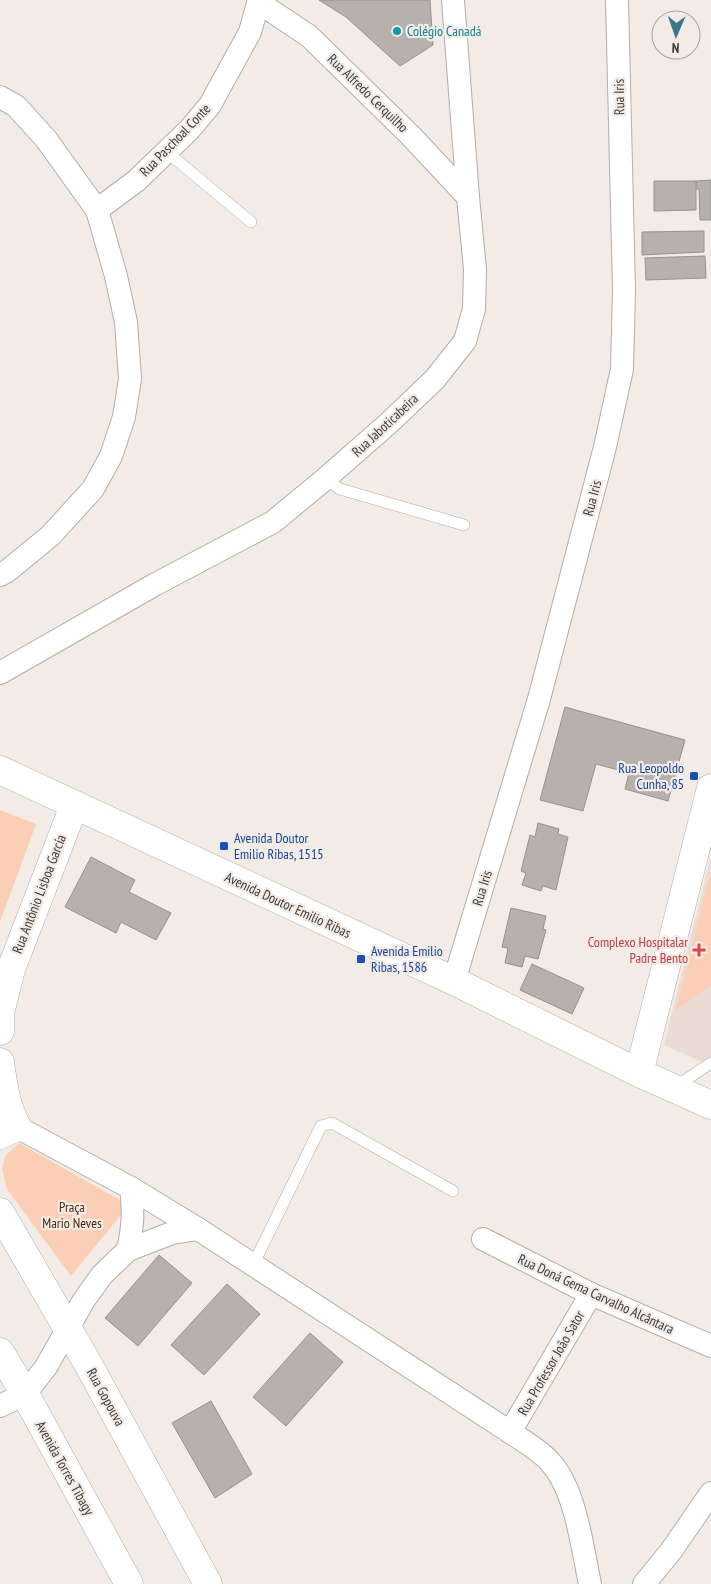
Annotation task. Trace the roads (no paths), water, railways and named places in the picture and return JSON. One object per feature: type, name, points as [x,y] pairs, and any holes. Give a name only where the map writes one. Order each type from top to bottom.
[{"type":"main road","name":"Avenida Doutor Emilio Ribas","points":[[0,770],[454,981],[639,1073],[711,1105]]},
{"type":"main road","points":[[639,1073],[711,788]]},
{"type":"main road","name":"Rua Antônio Lisboa García","points":[[0,1031],[0,1013],[10,970],[74,806]]},
{"type":"main road","points":[[0,1062],[9,1113],[8,1131]]},
{"type":"main road","name":"Rua Gopouva","points":[[0,1212],[87,1362],[208,1584]]},
{"type":"main road","name":"Avenida Torres Tibagy","points":[[0,1352],[129,1584]]},
{"type":"street","name":"Rua Jaboticabeira","points":[[0,673],[154,585],[272,522],[390,422],[435,379],[465,341],[474,309],[476,269],[468,197],[453,0]]},
{"type":"street","name":"Rua Iris","points":[[454,981],[539,699],[606,447],[622,369],[624,290],[617,0]]},
{"type":"street","name":"Rua Alfredo Cerquilho","points":[[258,1],[309,36],[411,136],[468,197]]},
{"type":"street","name":"Rua Paschoal Conte","points":[[97,210],[136,181],[167,152],[210,105],[250,32],[258,1]]},
{"type":"street","points":[[0,97],[16,106],[46,139],[97,210],[116,276],[126,322],[130,379],[124,417],[111,456],[92,489],[50,536],[0,575]]},
{"type":"street","points":[[8,1131],[131,1188],[198,1229],[550,1460],[563,1479],[572,1506],[590,1584]]},
{"type":"street","points":[[128,1250],[133,1225],[134,1205],[131,1188]]},
{"type":"street","points":[[0,1406],[25,1394],[46,1367],[84,1300],[102,1275],[128,1250],[148,1241],[198,1229]]},
{"type":"street","name":"Rua Doná Gema Carvalho Alcântara","points":[[482,1239],[591,1294],[711,1346]]},
{"type":"street","name":"Rua Professor João Sator","points":[[510,1432],[591,1294]]},
{"type":"street","points":[[644,1584],[711,1493]]},
{"type":"lane","points":[[167,152],[251,222]]},
{"type":"lane","points":[[325,479],[340,489],[464,525]]},
{"type":"lane","points":[[673,1088],[711,1063]]},
{"type":"lane","points":[[253,1265],[321,1126],[332,1123],[453,1192]]},
{"type":"place","name":"Colégio Canadá","points":[[397,31]]},
{"type":"place","name":"Rua Leopoldo Cunha, 85","points":[[694,776]]},
{"type":"place","name":"Avenida Doutor Emilio Ribas, 1515","points":[[224,846]]},
{"type":"place","name":"Complexo Hospitalar Padre Bento","points":[[699,950]]},
{"type":"place","name":"Avenida Emilio Ribas, 1586","points":[[361,959]]},
{"type":"park label","name":"Praça Mario Neves","points":[[72,1216]]}]
